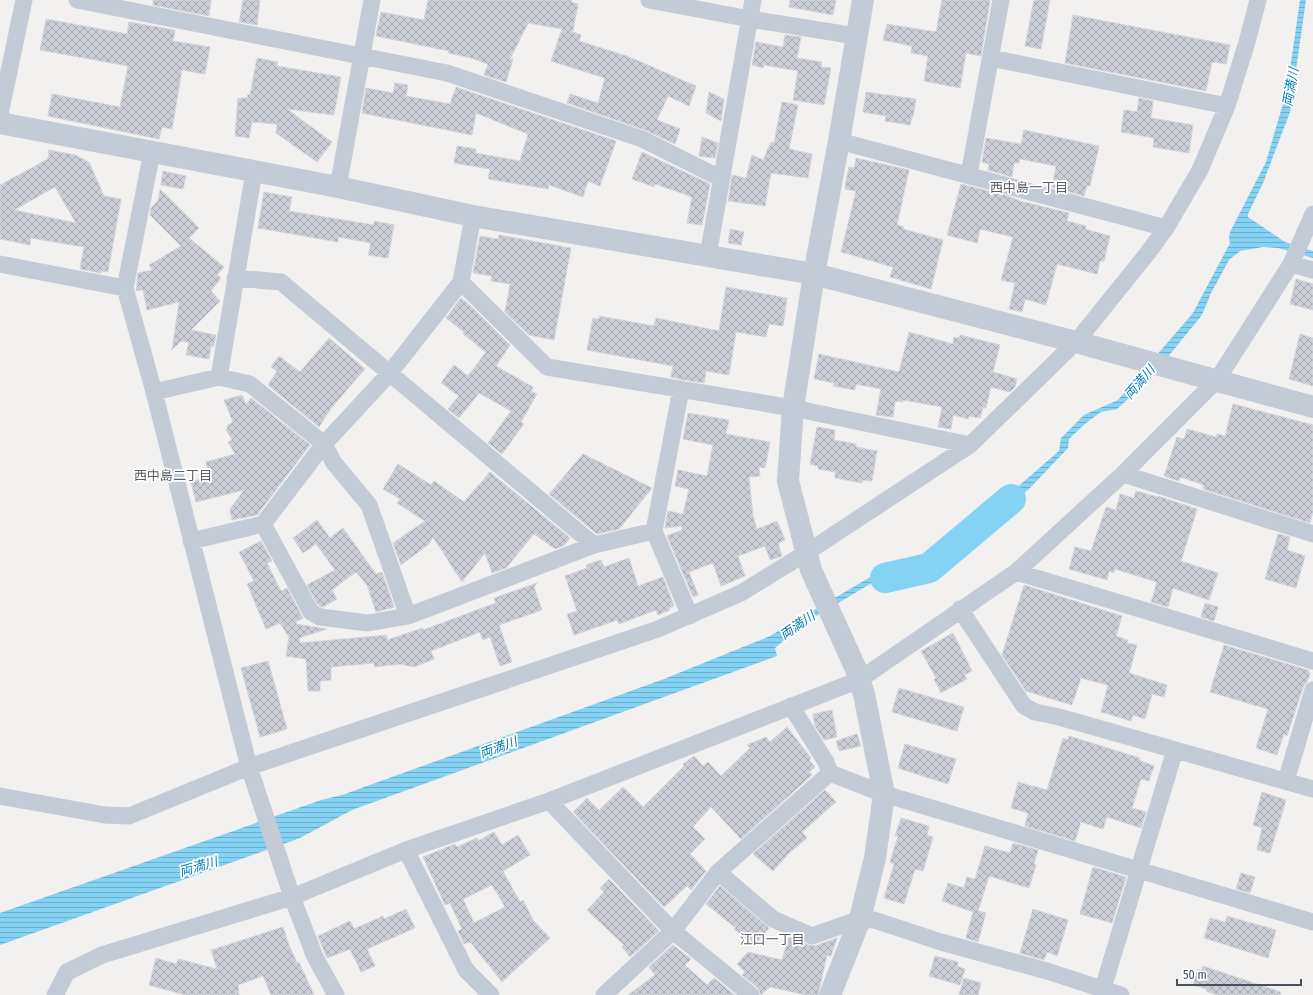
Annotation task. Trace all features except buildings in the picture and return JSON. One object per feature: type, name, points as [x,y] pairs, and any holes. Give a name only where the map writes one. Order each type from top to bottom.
[{"type":"street","points":[[0,114],[24,0]]},
{"type":"street","points":[[77,0],[447,73],[642,139],[720,178]]},
{"type":"street","points":[[338,187],[372,0]]},
{"type":"street","points":[[649,0],[750,19],[856,36]]},
{"type":"street","points":[[708,256],[720,178],[753,0]]},
{"type":"street","points":[[830,995],[860,919],[875,858],[884,794],[864,694],[857,673],[809,562],[788,481],[793,408],[814,274],[863,0]]},
{"type":"street","points":[[969,175],[1001,0]]},
{"type":"street","points":[[0,796],[105,815],[129,816],[627,640],[690,616],[809,562],[970,445],[1076,342],[1166,228],[1200,170],[1227,106],[1247,42],[1258,0]]},
{"type":"street","points":[[991,58],[1227,106]]},
{"type":"street","points":[[0,123],[338,187],[473,216],[814,274],[1076,342],[1313,407]]},
{"type":"street","points":[[839,141],[1166,228]]},
{"type":"street","points":[[152,152],[125,288],[154,392],[251,772],[291,892],[315,957],[336,995]]},
{"type":"street","points":[[219,377],[254,172]]},
{"type":"street","points":[[55,995],[66,972],[102,955],[291,892],[549,800],[791,706],[857,673],[960,609],[1016,572],[1123,474],[1208,378],[1291,264],[1313,214]]},
{"type":"street","points":[[191,541],[263,524],[324,444],[389,374],[461,282],[473,216]]},
{"type":"street","points":[[0,264],[125,288]]},
{"type":"street","points":[[1291,264],[1313,270]]},
{"type":"street","points":[[235,278],[281,282],[594,546]]},
{"type":"street","points":[[461,282],[547,367],[793,408],[970,445]]},
{"type":"street","points":[[154,392],[219,377],[250,384],[324,444],[334,463],[369,505],[408,616]]},
{"type":"street","points":[[682,389],[654,531],[690,616]]},
{"type":"street","points":[[1123,474],[1313,534]]},
{"type":"street","points":[[263,524],[311,612],[320,617],[368,623],[408,616],[594,546],[654,531]]},
{"type":"street","points":[[1016,572],[1313,661]]},
{"type":"street","points":[[960,609],[1024,706],[1035,712],[1059,717],[1313,789]]},
{"type":"street","points":[[1286,781],[1313,690]]},
{"type":"street","points":[[791,706],[826,762],[830,773],[884,794],[1313,922]]},
{"type":"street","points":[[1102,993],[1174,750]]},
{"type":"street","points":[[604,995],[673,931],[718,872],[830,773]]},
{"type":"street","points":[[549,800],[673,931],[751,995]]},
{"type":"street","points":[[406,850],[466,970],[491,995]]},
{"type":"street","points":[[718,872],[773,919],[812,936],[860,919],[874,920],[941,942],[1047,971],[1102,993],[1121,995]]},
{"type":"water","points":[[1300,0],[1306,0],[1290,112],[1263,183],[1248,214],[1248,217],[1285,242],[1313,251],[1313,258],[1278,248],[1263,247],[1240,251],[1229,260],[1211,293],[1202,315],[1149,380],[1117,409],[1101,412],[1086,423],[1069,439],[1068,448],[1030,488],[995,518],[961,537],[922,572],[870,584],[803,624],[775,648],[777,656],[352,810],[300,838],[0,945],[0,913],[321,800],[342,795],[664,679],[770,636],[872,576],[913,565],[958,529],[992,509],[1059,451],[1061,438],[1084,415],[1118,400],[1193,313],[1230,243],[1230,232],[1266,162],[1287,90]]},
{"type":"waterway","name":"両満川","points":[[885,578],[929,568],[1011,499]]},
{"type":"district","name":"西中島一丁目","points":[[1029,187]]},
{"type":"district","name":"西中島二丁目","points":[[173,475]]},
{"type":"district","name":"江口一丁目","points":[[772,939]]}]
